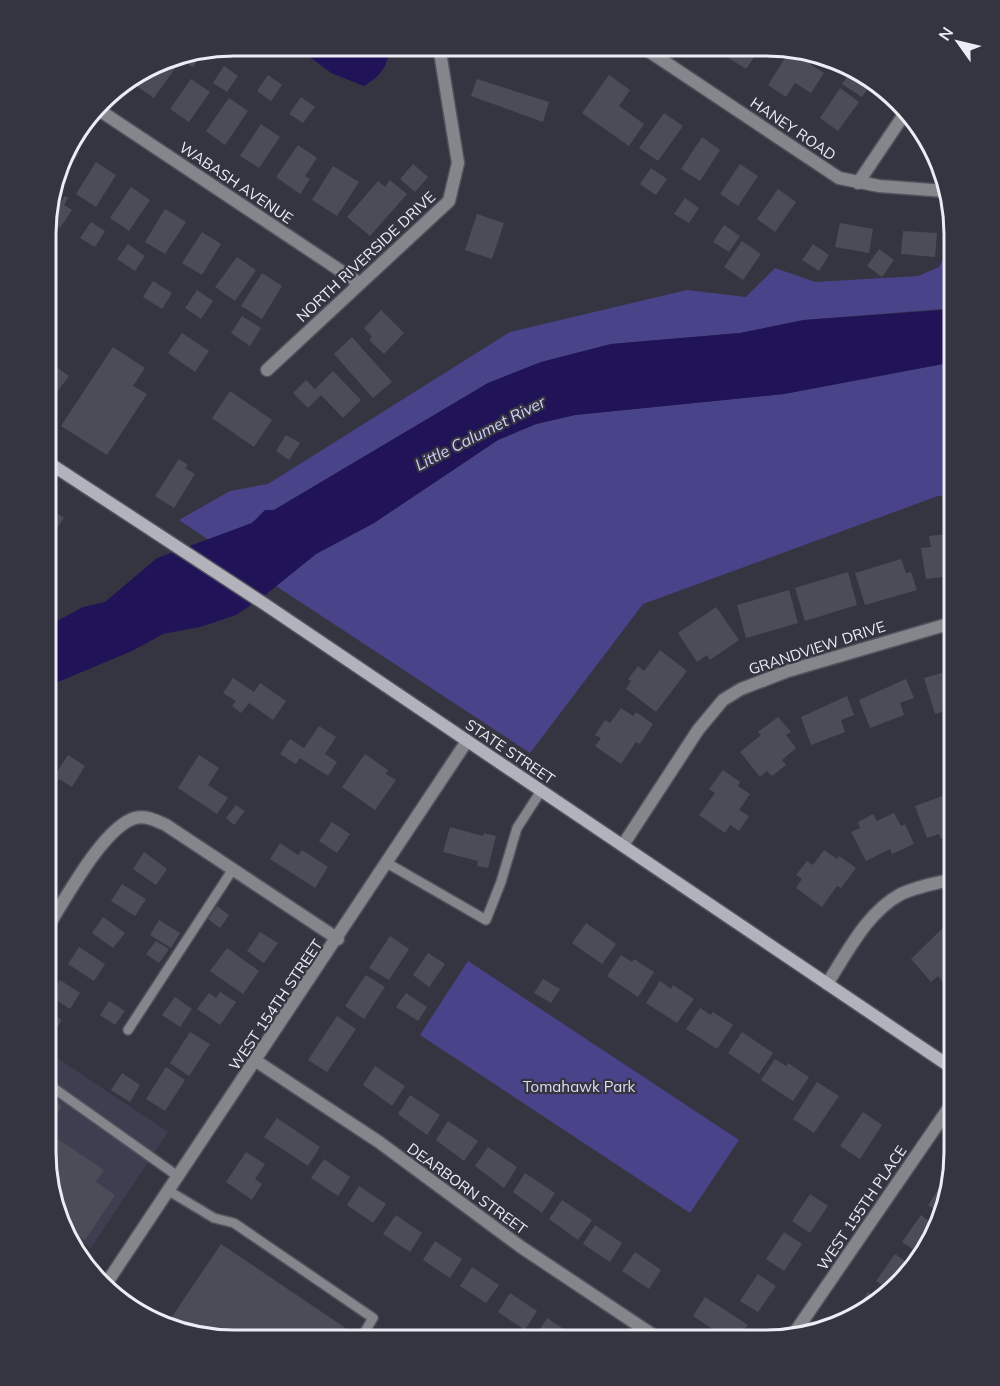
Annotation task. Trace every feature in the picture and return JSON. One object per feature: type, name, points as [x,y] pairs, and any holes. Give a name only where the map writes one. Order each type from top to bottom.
[{"type":"main road","name":"STATE STREET","points":[[55,467],[266,605],[944,1063]]},
{"type":"street","name":"NORTH RIVERSIDE DRIVE","points":[[267,370],[448,201],[458,163],[440,55]]},
{"type":"street","name":"HANEY ROAD","points":[[654,55],[839,178],[858,183],[939,190]]},
{"type":"street","name":"WABASH AVENUE","points":[[103,113],[360,283]]},
{"type":"street","points":[[858,183],[902,118]]},
{"type":"street","name":"GRANDVIEW DRIVE","points":[[622,845],[698,730],[723,700],[741,689],[788,671],[944,625]]},
{"type":"street","name":"WEST 154TH STREET","points":[[109,1279],[338,939],[467,741]]},
{"type":"street","points":[[55,915],[106,838],[120,825],[137,817],[152,818],[338,939]]},
{"type":"street","points":[[827,984],[855,940],[877,913],[899,895],[920,886],[944,881]]},
{"type":"street","name":"DEARBORN STREET","points":[[256,1061],[379,1142],[520,1247],[645,1330]]},
{"type":"street","name":"WEST 155TH PLACE","points":[[798,1327],[944,1115]]},
{"type":"lane","points":[[387,863],[486,920],[501,882],[517,828],[541,791]]},
{"type":"lane","points":[[128,1030],[232,869]]},
{"type":"lane","points":[[55,1089],[178,1177]]},
{"type":"lane","points":[[169,1191],[214,1218],[234,1223],[373,1318],[366,1330]]},
{"type":"shaded area","points":[[55,1057],[168,1132],[91,1248],[79,1240],[74,1231],[59,1187],[55,1153]]},
{"type":"green space","points":[[944,257],[944,309],[804,320],[740,333],[611,344],[542,362],[488,383],[252,523],[209,540],[179,520],[230,491],[268,484],[510,332],[687,290],[746,297],[775,268],[815,282],[918,276],[939,267]]},
{"type":"green space","points":[[944,364],[944,496],[938,496],[643,604],[530,753],[276,586],[316,554],[374,523],[498,440],[536,424],[575,415],[784,394]]},
{"type":"green space","name":"Tomahawk Park","points":[[468,961],[739,1140],[690,1213],[420,1035]]},
{"type":"water","points":[[307,55],[389,55],[383,69],[364,86],[331,73]]},
{"type":"water","name":"Little Calumet River","points":[[944,310],[944,364],[784,394],[575,415],[536,424],[498,440],[374,523],[316,554],[264,596],[236,615],[200,627],[163,634],[132,651],[55,683],[55,622],[83,607],[105,602],[157,558],[252,523],[265,510],[274,510],[488,383],[541,362],[611,344],[740,333],[804,320]]},
{"type":"building","points":[[728,55],[756,55],[746,69],[727,57]]},
{"type":"building","points":[[786,57],[812,62],[810,64],[824,73],[811,93],[795,83],[786,97],[768,85]]},
{"type":"building","points":[[198,60],[193,67],[186,62]]},
{"type":"building","points":[[224,66],[238,76],[227,92],[213,83]]},
{"type":"building","points":[[176,67],[154,98],[135,85],[165,69]]},
{"type":"building","points":[[268,75],[282,85],[271,101],[257,91]]},
{"type":"building","points":[[609,75],[630,90],[619,106],[644,124],[629,146],[582,113]]},
{"type":"building","points":[[848,76],[868,87],[862,97],[842,84]]},
{"type":"building","points":[[191,79],[210,92],[189,122],[170,109]]},
{"type":"building","points":[[477,79],[549,102],[543,122],[471,96]]},
{"type":"building","points":[[840,88],[859,102],[838,131],[820,118]]},
{"type":"building","points":[[301,97],[315,107],[303,123],[289,114]]},
{"type":"building","points":[[229,98],[248,111],[225,145],[206,131]]},
{"type":"building","points":[[664,113],[683,126],[658,161],[639,148]]},
{"type":"building","points":[[261,124],[280,137],[259,168],[240,156]]},
{"type":"building","points":[[702,137],[720,150],[700,181],[681,169]]},
{"type":"building","points":[[298,145],[317,158],[305,176],[310,179],[300,194],[276,177]]},
{"type":"building","points":[[76,151],[79,153],[67,169]]},
{"type":"building","points":[[96,162],[116,175],[96,207],[76,194]]},
{"type":"building","points":[[413,164],[428,177],[415,192],[400,179]]},
{"type":"building","points":[[740,164],[758,176],[738,206],[720,194]]},
{"type":"building","points":[[333,166],[359,182],[337,216],[312,200]]},
{"type":"building","points":[[651,168],[667,179],[656,195],[640,184]]},
{"type":"building","points":[[390,180],[407,194],[370,236],[347,217],[378,181],[385,187]]},
{"type":"building","points":[[131,187],[150,200],[129,231],[110,218]]},
{"type":"building","points":[[778,189],[796,202],[775,232],[757,219]]},
{"type":"building","points":[[65,196],[68,198],[64,205],[72,210],[60,228],[56,225],[58,205]]},
{"type":"building","points":[[685,198],[699,208],[689,223],[674,214]]},
{"type":"building","points":[[165,209],[186,222],[165,254],[145,242]]},
{"type":"building","points":[[477,214],[504,223],[492,259],[465,250]]},
{"type":"building","points":[[91,222],[105,231],[95,247],[80,238]]},
{"type":"building","points":[[840,223],[873,229],[869,253],[835,247]]},
{"type":"building","points":[[724,225],[740,236],[729,252],[713,242]]},
{"type":"building","points":[[903,231],[937,233],[935,257],[901,254]]},
{"type":"building","points":[[202,232],[221,244],[202,275],[182,263]]},
{"type":"building","points":[[742,241],[761,254],[743,280],[724,267]]},
{"type":"building","points":[[128,244],[145,256],[135,271],[117,259]]},
{"type":"building","points":[[813,244],[829,255],[819,271],[802,260]]},
{"type":"building","points":[[879,249],[894,260],[882,277],[867,266]]},
{"type":"building","points":[[237,257],[256,270],[235,301],[215,287]]},
{"type":"building","points":[[262,273],[282,286],[262,319],[241,306]]},
{"type":"building","points":[[153,281],[172,293],[162,309],[143,297]]},
{"type":"building","points":[[197,290],[213,301],[201,319],[185,308]]},
{"type":"building","points":[[381,310],[404,333],[384,354],[369,340],[372,337],[364,328]]},
{"type":"building","points":[[242,316],[261,328],[250,346],[231,333]]},
{"type":"building","points":[[182,333],[209,351],[195,372],[168,353]]},
{"type":"building","points":[[352,337],[392,382],[373,398],[334,354]]},
{"type":"building","points":[[113,347],[145,368],[133,386],[147,394],[107,455],[61,426]]},
{"type":"building","points":[[55,366],[69,376],[57,392],[55,391]]},
{"type":"building","points":[[333,371],[361,400],[343,418],[321,395],[308,408],[293,393],[306,380],[315,389]]},
{"type":"building","points":[[230,391],[272,420],[254,447],[212,418]]},
{"type":"building","points":[[286,435],[300,443],[289,460],[276,451]]},
{"type":"building","points":[[179,459],[188,465],[185,468],[195,474],[174,508],[155,496]]},
{"type":"building","points":[[55,512],[64,518],[55,530]]},
{"type":"building","points":[[944,534],[944,577],[926,579],[921,548],[931,547],[929,536]]},
{"type":"building","points":[[901,559],[906,573],[911,572],[917,590],[865,605],[855,573]]},
{"type":"building","points":[[848,572],[857,605],[805,621],[795,588]]},
{"type":"building","points":[[789,590],[798,623],[746,638],[737,605]]},
{"type":"building","points":[[716,607],[739,640],[710,660],[707,655],[697,662],[678,633]]},
{"type":"building","points":[[660,650],[687,671],[656,712],[626,689],[631,681],[628,679],[638,666],[644,671]]},
{"type":"building","points":[[944,672],[944,711],[935,714],[924,678]]},
{"type":"building","points":[[233,678],[254,692],[260,683],[286,701],[273,720],[249,703],[241,713],[232,706],[236,701],[223,693]]},
{"type":"building","points":[[906,679],[914,698],[900,703],[904,715],[870,728],[859,700]]},
{"type":"building","points":[[847,696],[854,715],[841,720],[845,732],[811,745],[801,717]]},
{"type":"building","points":[[621,708],[633,716],[636,712],[653,724],[640,744],[636,742],[621,764],[595,746],[601,738],[595,735],[605,720],[610,723]]},
{"type":"building","points":[[778,717],[791,732],[786,735],[796,748],[782,760],[786,765],[772,776],[767,771],[760,777],[740,752],[761,735],[758,732]]},
{"type":"building","points":[[319,726],[336,737],[325,754],[337,762],[328,776],[300,758],[296,764],[280,754],[290,739],[304,748]]},
{"type":"building","points":[[365,754],[388,770],[386,774],[396,780],[375,810],[342,787]]},
{"type":"building","points":[[68,755],[85,766],[72,787],[59,779],[55,785],[55,775]]},
{"type":"building","points":[[199,755],[219,768],[208,785],[228,798],[217,814],[178,788]]},
{"type":"building","points":[[723,770],[740,782],[738,786],[750,794],[739,810],[749,816],[739,831],[730,825],[725,833],[699,815],[715,793],[709,789]]},
{"type":"building","points":[[944,796],[944,838],[941,839],[939,834],[927,838],[915,806]]},
{"type":"building","points":[[236,805],[245,811],[234,825],[226,818]]},
{"type":"building","points":[[894,813],[901,826],[905,824],[914,844],[892,854],[890,849],[866,861],[851,832],[860,828],[858,822],[873,814],[877,821]]},
{"type":"building","points":[[332,822],[350,834],[337,853],[319,841]]},
{"type":"building","points":[[450,827],[483,836],[484,833],[496,836],[488,868],[477,866],[478,861],[443,852]]},
{"type":"building","points":[[280,843],[298,855],[302,850],[328,867],[315,888],[270,859]]},
{"type":"building","points":[[824,850],[837,859],[839,856],[856,868],[841,888],[837,886],[822,907],[796,888],[802,879],[796,875],[807,861],[813,865]]},
{"type":"building","points":[[144,852],[167,869],[156,885],[133,869]]},
{"type":"building","points":[[122,884],[146,899],[135,916],[111,901]]},
{"type":"building","points":[[217,906],[229,915],[220,928],[208,919]]},
{"type":"building","points":[[103,917],[125,933],[113,948],[92,933]]},
{"type":"building","points":[[159,920],[180,933],[171,948],[150,935]]},
{"type":"building","points":[[586,923],[616,944],[602,964],[572,943]]},
{"type":"building","points":[[944,927],[944,984],[938,976],[931,982],[911,959]]},
{"type":"building","points":[[260,932],[278,943],[264,963],[247,951]]},
{"type":"building","points":[[390,936],[409,949],[389,980],[369,968]]},
{"type":"building","points":[[156,941],[169,949],[159,963],[146,954]]},
{"type":"building","points":[[79,947],[105,964],[94,981],[68,964]]},
{"type":"building","points":[[227,948],[259,971],[243,994],[210,971]]},
{"type":"building","points":[[428,953],[445,964],[429,987],[413,975]]},
{"type":"building","points":[[621,955],[632,962],[634,959],[654,972],[638,997],[607,976]]},
{"type":"building","points":[[366,975],[385,987],[364,1019],[345,1006]]},
{"type":"building","points":[[543,979],[560,989],[551,1003],[534,993]]},
{"type":"building","points":[[60,980],[80,993],[70,1009],[55,999],[55,988]]},
{"type":"building","points":[[660,981],[671,989],[673,985],[694,999],[677,1023],[646,1003]]},
{"type":"building","points":[[220,992],[236,1002],[220,1025],[197,1009],[209,993],[216,998]]},
{"type":"building","points":[[406,993],[427,1007],[418,1021],[396,1007]]},
{"type":"building","points":[[175,997],[192,1009],[180,1027],[162,1015]]},
{"type":"building","points":[[109,1001],[125,1011],[115,1025],[100,1015]]},
{"type":"building","points":[[700,1008],[711,1015],[713,1012],[733,1025],[717,1049],[686,1029]]},
{"type":"building","points":[[55,1015],[62,1020],[55,1031]]},
{"type":"building","points":[[337,1016],[356,1029],[327,1072],[308,1060]]},
{"type":"building","points":[[190,1032],[210,1044],[189,1076],[170,1063]]},
{"type":"building","points":[[742,1032],[773,1053],[759,1074],[728,1053]]},
{"type":"building","points":[[775,1059],[786,1066],[788,1063],[809,1077],[793,1101],[761,1080]]},
{"type":"building","points":[[375,1066],[405,1086],[392,1106],[363,1085]]},
{"type":"building","points":[[166,1067],[185,1080],[165,1111],[146,1099]]},
{"type":"building","points":[[122,1073],[140,1085],[130,1102],[111,1090]]},
{"type":"building","points":[[817,1082],[839,1096],[814,1133],[793,1119]]},
{"type":"building","points":[[410,1095],[440,1115],[427,1135],[398,1114]]},
{"type":"building","points":[[55,1101],[62,1106],[55,1117]]},
{"type":"building","points":[[863,1112],[882,1125],[860,1159],[840,1146]]},
{"type":"building","points":[[277,1118],[320,1147],[308,1166],[264,1137]]},
{"type":"building","points":[[448,1121],[478,1141],[464,1161],[436,1140]]},
{"type":"building","points":[[55,1137],[104,1170],[96,1182],[115,1195],[85,1240],[76,1234],[65,1210],[57,1176]]},
{"type":"building","points":[[488,1147],[517,1167],[504,1188],[475,1166]]},
{"type":"building","points":[[246,1152],[265,1164],[255,1179],[262,1184],[252,1200],[226,1182]]},
{"type":"building","points":[[324,1159],[350,1177],[338,1196],[311,1178]]},
{"type":"building","points":[[525,1173],[555,1193],[542,1213],[513,1192]]},
{"type":"building","points":[[941,1185],[935,1210],[928,1205]]},
{"type":"building","points":[[359,1186],[386,1204],[373,1223],[347,1205]]},
{"type":"building","points":[[810,1194],[828,1206],[810,1233],[792,1221]]},
{"type":"building","points":[[562,1200],[592,1220],[578,1240],[549,1219]]},
{"type":"building","points":[[396,1215],[422,1233],[410,1252],[383,1234]]},
{"type":"building","points":[[921,1215],[930,1222],[915,1251],[902,1242]]},
{"type":"building","points":[[595,1225],[622,1243],[610,1262],[583,1244]]},
{"type":"building","points":[[784,1232],[802,1244],[784,1271],[766,1259]]},
{"type":"building","points":[[435,1241],[462,1259],[450,1278],[423,1260]]},
{"type":"building","points":[[221,1244],[349,1330],[210,1329],[171,1319]]},
{"type":"building","points":[[635,1252],[661,1270],[649,1289],[622,1271]]},
{"type":"building","points":[[895,1254],[906,1262],[884,1286],[876,1281]]},
{"type":"building","points":[[472,1267],[499,1285],[486,1303],[460,1286]]},
{"type":"building","points":[[758,1274],[776,1286],[758,1312],[740,1301]]},
{"type":"building","points":[[868,1292],[873,1295],[865,1301],[860,1304]]},
{"type":"building","points":[[510,1293],[537,1311],[525,1330],[498,1312]]},
{"type":"building","points":[[705,1297],[748,1325],[745,1330],[714,1330],[693,1316]]},
{"type":"building","points":[[547,1318],[565,1330],[539,1330]]}]
